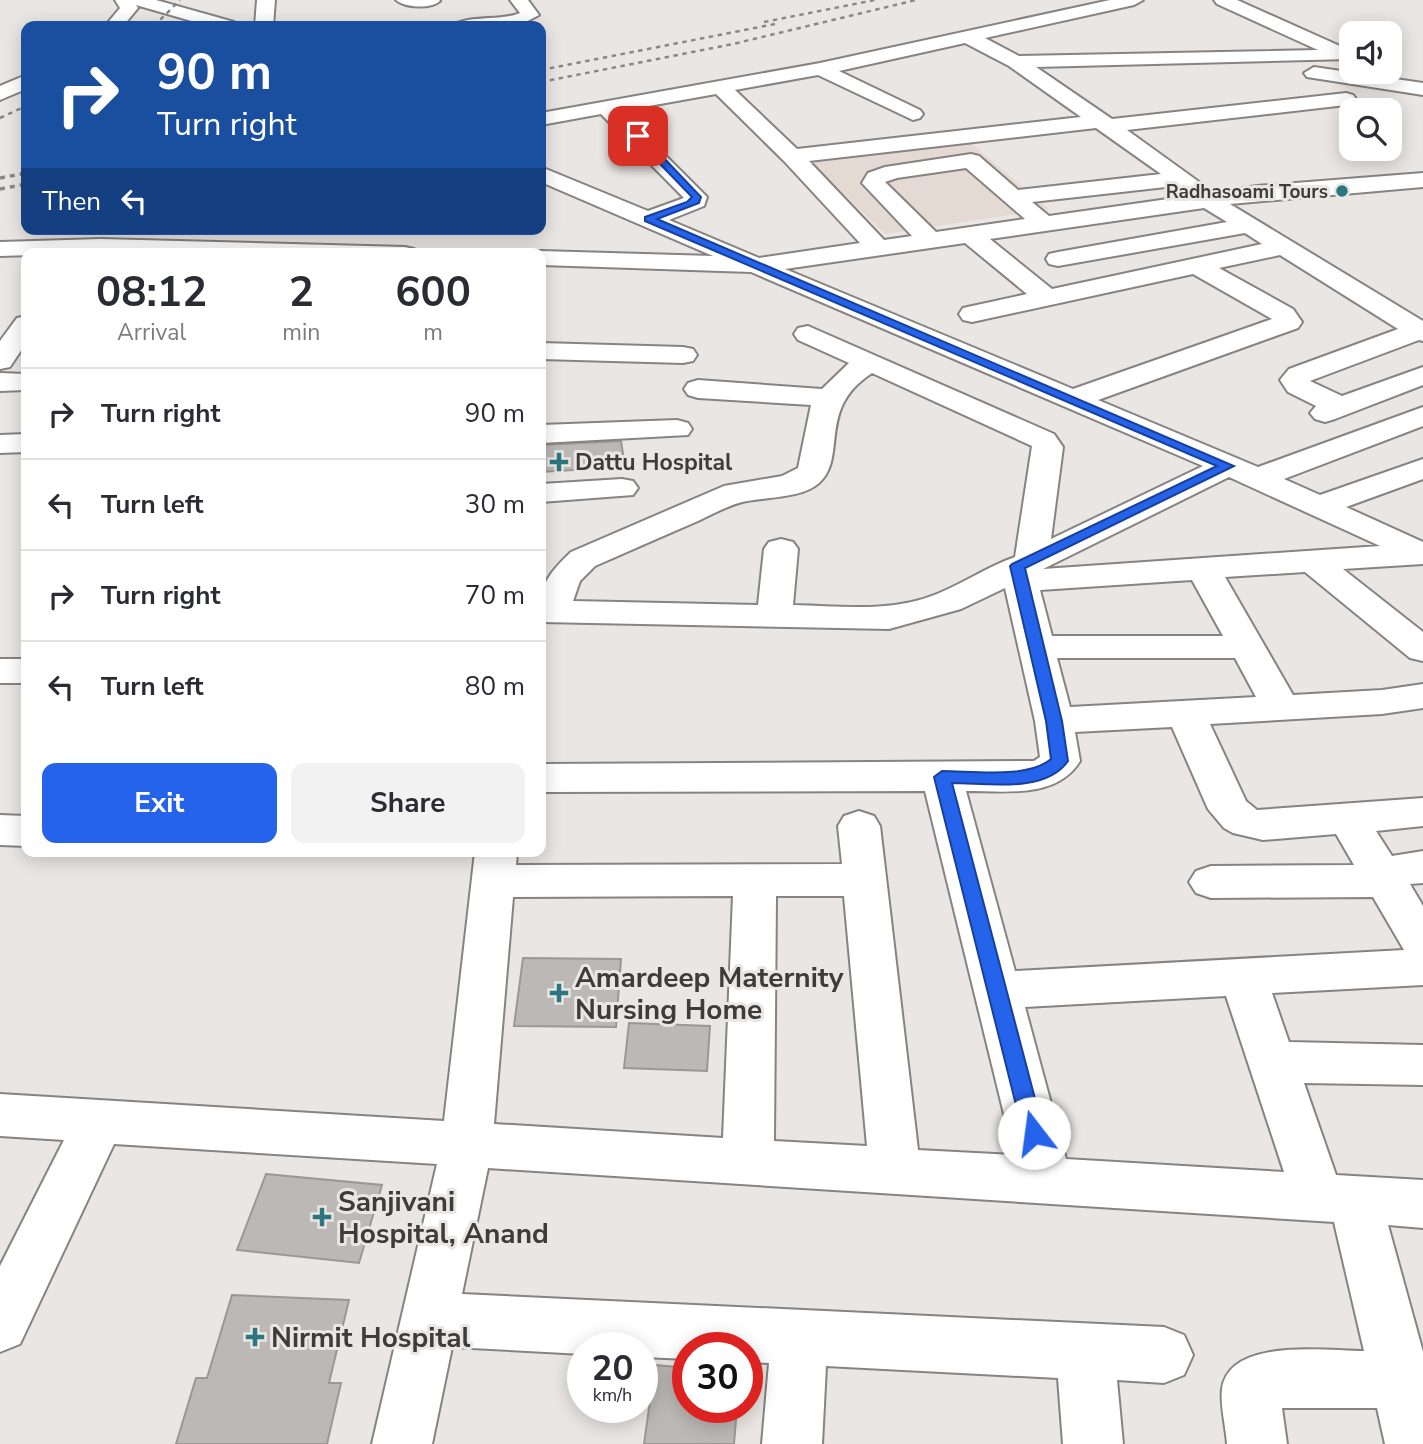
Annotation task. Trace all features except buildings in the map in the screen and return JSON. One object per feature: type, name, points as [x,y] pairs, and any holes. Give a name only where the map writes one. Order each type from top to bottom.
[{"type":"street","points":[[118,21],[129,8],[124,0]]},
{"type":"street","points":[[137,0],[210,21]]},
{"type":"street","points":[[264,21],[266,0]]},
{"type":"street","points":[[405,0],[431,1]]},
{"type":"street","points":[[513,21],[530,15],[519,0]]},
{"type":"street","points":[[975,34],[1030,16],[1102,0]]},
{"type":"street","points":[[546,118],[820,69],[1134,0]]},
{"type":"street","points":[[1223,0],[1339,52]]},
{"type":"street","points":[[975,34],[1182,178],[1208,200],[1421,332]]},
{"type":"street","points":[[1272,56],[1344,98]]},
{"type":"street","points":[[1016,62],[1339,56]]},
{"type":"street","points":[[820,69],[913,114]]},
{"type":"street","points":[[1296,70],[1421,85]]},
{"type":"street","points":[[1402,78],[1421,85]]},
{"type":"street","points":[[0,94],[21,84]]},
{"type":"street","points":[[721,88],[792,156],[877,247]]},
{"type":"street","points":[[1230,89],[1261,108]]},
{"type":"street","points":[[792,156],[1339,100]]},
{"type":"street","points":[[606,108],[638,136],[696,197],[696,201],[690,204],[648,219]]},
{"type":"street","points":[[930,240],[873,183],[876,178],[893,172],[971,161],[1044,223]]},
{"type":"street","points":[[546,176],[1073,399],[1423,554]]},
{"type":"street","points":[[1015,197],[1182,178]]},
{"type":"street","points":[[546,258],[759,265],[1257,193],[1423,180]]},
{"type":"street","points":[[1058,259],[1249,226]]},
{"type":"street","points":[[1016,227],[1097,288]]},
{"type":"street","points":[[969,234],[1047,298]]},
{"type":"street","points":[[0,249],[259,239],[303,248]]},
{"type":"street","points":[[972,314],[1283,247]]},
{"type":"street","points":[[1073,399],[1289,323],[1284,315],[1199,267]]},
{"type":"street","points":[[0,362],[21,331]]},
{"type":"street","points":[[1421,332],[1299,375],[1294,380],[1298,386],[1333,410],[1423,375]]},
{"type":"street","points":[[546,778],[1026,777],[1046,772],[1060,761],[1023,569],[1048,447],[1044,440],[808,334]]},
{"type":"street","points":[[546,351],[683,355]]},
{"type":"street","points":[[868,363],[850,374],[830,398],[823,412],[813,471],[805,479],[788,485],[735,493],[583,559],[564,578],[546,611],[889,618],[922,611],[949,602],[1242,472],[1423,416]]},
{"type":"street","points":[[0,382],[21,382]]},
{"type":"street","points":[[698,388],[830,398]]},
{"type":"street","points":[[546,434],[677,429]]},
{"type":"street","points":[[1319,506],[1423,468]]},
{"type":"street","points":[[546,493],[622,488]]},
{"type":"street","points":[[774,615],[781,549]]},
{"type":"street","points":[[1023,569],[1203,569],[1423,554]]},
{"type":"street","points":[[1312,561],[1423,650]]},
{"type":"street","points":[[1203,569],[1282,709]]},
{"type":"street","points":[[1036,647],[1247,647]]},
{"type":"street","points":[[0,671],[21,671]]},
{"type":"street","points":[[1054,721],[1282,709],[1382,702],[1423,696]]},
{"type":"street","points":[[1186,715],[1228,808],[1240,820],[1253,825],[1270,825],[1348,820],[1423,811]]},
{"type":"street","points":[[942,777],[1046,1181]]},
{"type":"street","points":[[997,990],[1243,976],[1421,944],[1396,874],[1348,820]]},
{"type":"street","points":[[859,826],[895,1171]]},
{"type":"street","points":[[0,830],[21,831]]},
{"type":"street","points":[[402,1444],[467,1144],[494,867],[755,881],[865,880]]},
{"type":"street","points":[[1211,882],[1396,874]]},
{"type":"street","points":[[748,1162],[755,881]]},
{"type":"street","points":[[1243,976],[1272,1062],[1336,1199],[1411,1379],[1415,1444]]},
{"type":"street","points":[[1272,1062],[1423,1065]]},
{"type":"street","points":[[0,1115],[1423,1204]]},
{"type":"street","points":[[0,1325],[99,1121]]},
{"type":"street","points":[[429,1319],[1164,1355]]},
{"type":"street","points":[[792,1444],[799,1337]]},
{"type":"street","points":[[1085,1351],[1093,1444]]},
{"type":"street","points":[[1257,1444],[1251,1389],[1260,1382],[1275,1379],[1411,1379]]},
{"type":"shaded area","points":[[971,143],[1049,209],[885,234],[812,163]]},
{"type":"railway","points":[[159,21],[180,0]]},
{"type":"railway","points":[[764,22],[875,0]]},
{"type":"railway","points":[[546,81],[733,44],[916,0]]},
{"type":"railway","points":[[546,69],[775,24]]},
{"type":"railway","points":[[0,118],[21,108]]},
{"type":"railway","points":[[0,178],[21,174]]},
{"type":"railway","points":[[0,189],[21,185]]},
{"type":"place","name":"Radhasoami Tours","points":[[1342,191]]},
{"type":"place","name":"Dattu Hospital","points":[[559,462]]},
{"type":"place","name":"Amardeep Maternity Nursing Home","points":[[559,993]]},
{"type":"place","name":"Sanjivani Hospital, Anand","points":[[322,1217]]},
{"type":"place","name":"Nirmit Hospital","points":[[255,1337]]},
{"type":"route","points":[[638,136],[696,197],[696,201],[690,204],[648,219],[1227,466],[1017,566],[1054,721],[1060,761],[1046,772],[1026,777],[942,777],[1034,1133]]}]
